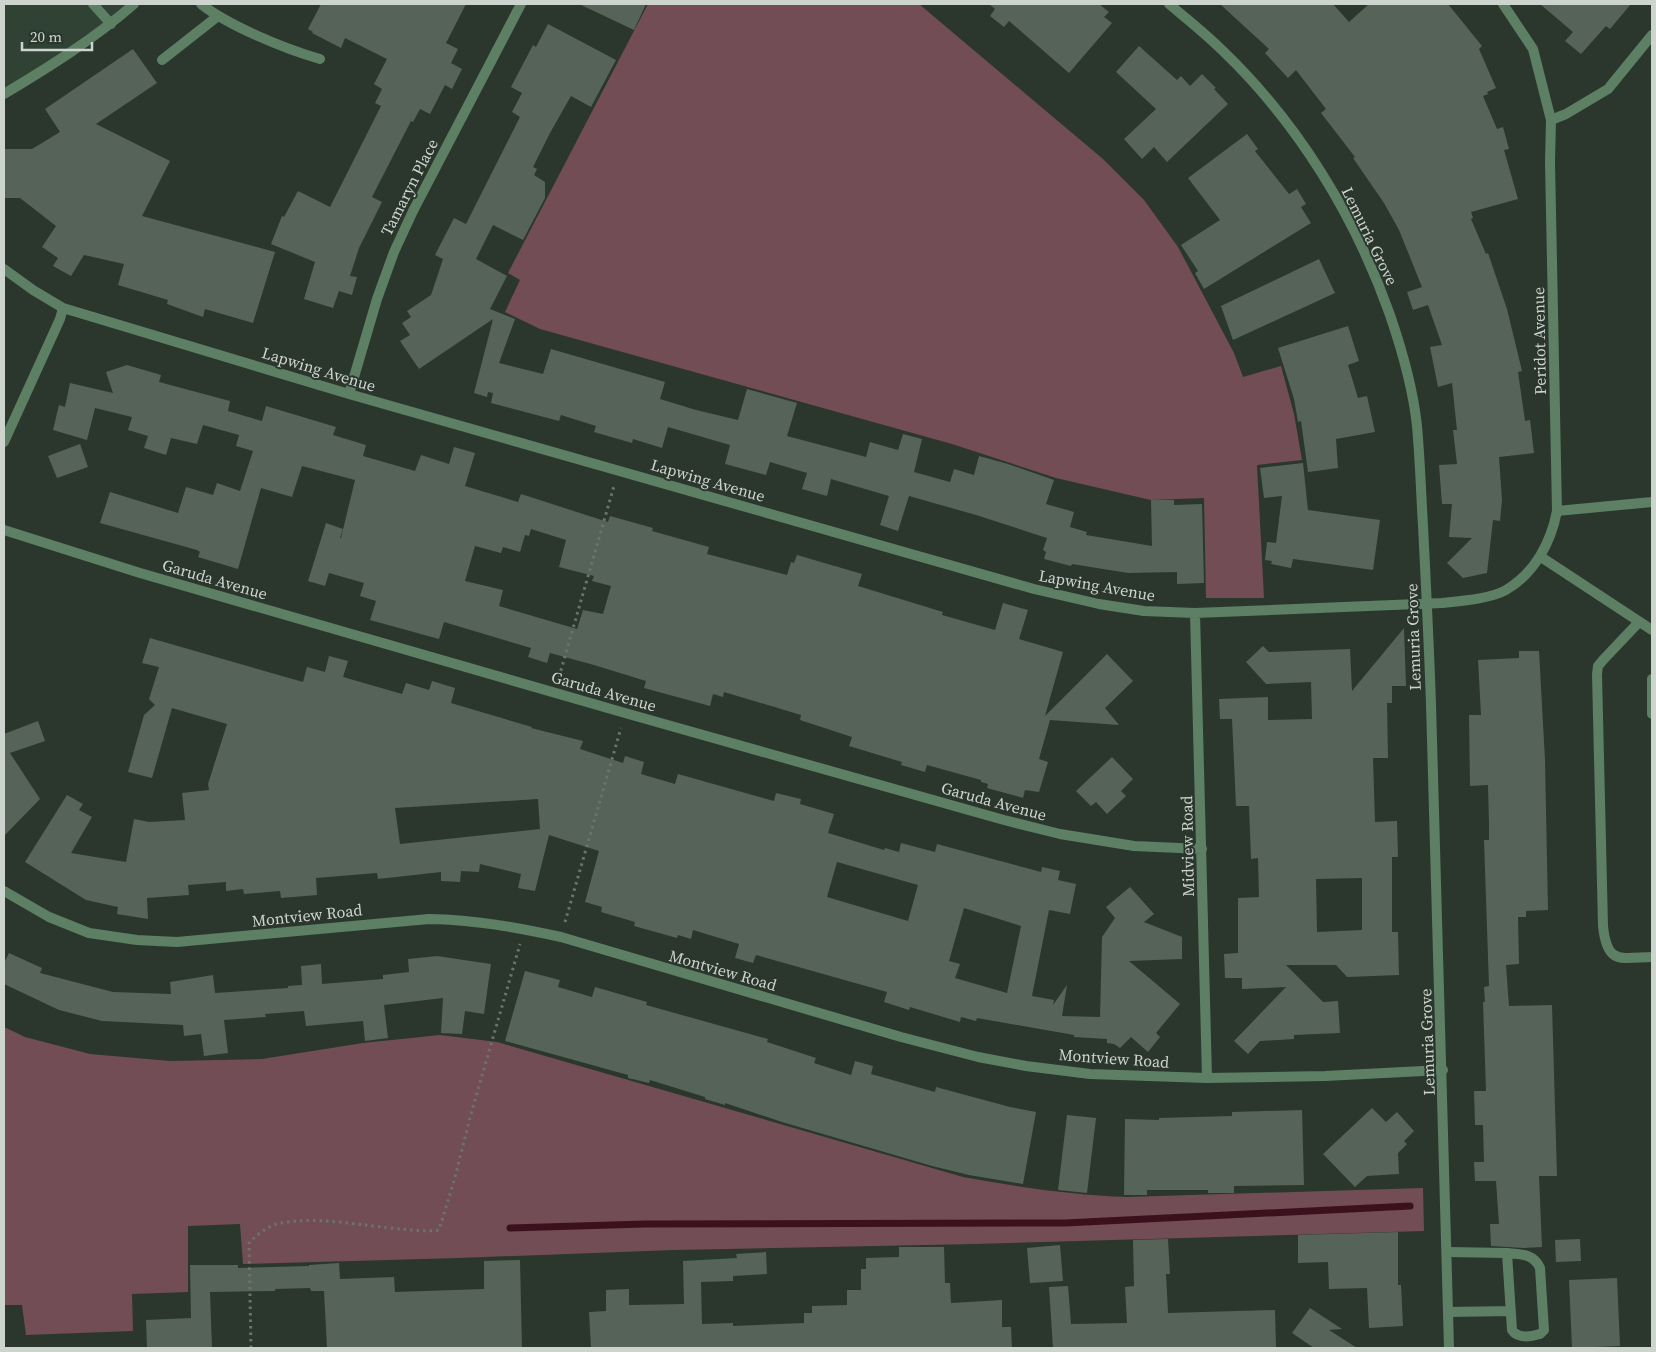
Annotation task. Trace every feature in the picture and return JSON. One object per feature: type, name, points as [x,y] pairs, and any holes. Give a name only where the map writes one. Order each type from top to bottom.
[{"type":"street","points":[[93,4],[111,24]]},
{"type":"street","points":[[4,94],[45,70],[111,24],[134,4]]},
{"type":"street","points":[[201,4],[218,16],[307,55],[320,58]]},
{"type":"street","name":"Tamaryn Place","points":[[349,394],[377,299],[394,252],[413,211],[521,4]]},
{"type":"street","name":"Lemuria Grove","points":[[1169,4],[1223,51],[1261,91],[1300,142],[1339,201],[1367,256],[1389,313],[1403,356],[1417,422],[1427,603],[1443,1070],[1449,1348]]},
{"type":"street","name":"Peridot Avenue","points":[[1427,603],[1472,600],[1505,590],[1523,576],[1541,557],[1553,532],[1557,511],[1550,162],[1551,120],[1533,49],[1503,4]]},
{"type":"street","points":[[162,60],[218,16]]},
{"type":"street","points":[[1551,120],[1566,114],[1608,89],[1652,35]]},
{"type":"street","name":"Lapwing Avenue","points":[[4,269],[33,290],[63,308],[349,394],[1034,590],[1099,604],[1144,611],[1195,613],[1427,603]]},
{"type":"street","points":[[4,442],[63,308]]},
{"type":"street","points":[[1557,511],[1652,502]]},
{"type":"street","name":"Garuda Avenue","points":[[4,530],[140,573],[625,713],[1060,834],[1134,846],[1202,849]]},
{"type":"street","points":[[1541,557],[1652,630]]},
{"type":"street","name":"Midview Road","points":[[1195,613],[1207,1078]]},
{"type":"street","points":[[1639,622],[1598,666],[1597,674],[1603,926],[1606,948],[1611,955],[1620,958],[1652,956]]},
{"type":"street","points":[[1652,679],[1652,714]]},
{"type":"street","name":"Montview Road","points":[[4,891],[49,918],[89,933],[137,940],[177,942],[429,919],[466,920],[524,929],[560,937],[864,1026],[978,1057],[1026,1066],[1090,1074],[1207,1078],[1334,1076],[1443,1070]]},
{"type":"street","points":[[1447,1252],[1507,1253],[1523,1254],[1538,1262],[1540,1268],[1543,1332],[1535,1335],[1517,1335],[1512,1330],[1507,1253]]},
{"type":"street","points":[[1448,1312],[1511,1311]]},
{"type":"path","points":[[554,692],[619,471]]},
{"type":"path","points":[[560,937],[625,713]]},
{"type":"path","points":[[251,1348],[248,1243],[258,1233],[276,1224],[319,1221],[418,1231],[439,1230],[524,929]]},
{"type":"shaded area","points":[[4,4],[137,4],[4,98]]},
{"type":"shaded area","points":[[648,4],[919,4],[1103,159],[1144,200],[1178,247],[1234,353],[1243,377],[1281,366],[1294,414],[1302,460],[1257,465],[1264,598],[1206,598],[1204,498],[1151,500],[1056,478],[952,444],[540,329],[505,312],[520,280],[508,273]]},
{"type":"shaded area","points":[[4,1027],[25,1037],[90,1054],[170,1061],[262,1059],[363,1043],[440,1035],[497,1042],[963,1177],[1004,1184],[1065,1192],[1127,1197],[1423,1188],[1424,1231],[975,1244],[674,1250],[243,1264],[240,1224],[188,1226],[188,1292],[132,1294],[133,1331],[26,1335],[22,1305],[4,1305]]},
{"type":"building","points":[[321,4],[466,4],[446,43],[458,49],[451,63],[462,69],[452,89],[445,85],[430,114],[420,109],[413,122],[411,121],[372,197],[382,202],[359,248],[350,276],[357,277],[352,295],[339,291],[333,308],[304,299],[315,262],[271,244],[282,216],[284,217],[298,191],[330,207],[381,106],[375,103],[382,89],[374,84],[387,59],[345,38],[341,48],[312,33],[308,29]]},
{"type":"building","points":[[579,4],[646,4],[634,30]]},
{"type":"building","points":[[989,4],[1099,4],[1109,12],[1104,17],[1112,23],[1069,73],[1009,21],[1004,27],[990,16],[995,9]]},
{"type":"building","points":[[1220,4],[1333,4],[1349,22],[1369,4],[1448,4],[1482,46],[1479,49],[1496,88],[1483,96],[1497,129],[1503,127],[1509,149],[1504,150],[1518,199],[1471,212],[1473,218],[1471,219],[1486,254],[1488,253],[1507,309],[1522,371],[1518,372],[1525,421],[1530,420],[1534,453],[1499,457],[1502,500],[1500,521],[1493,520],[1487,573],[1463,578],[1447,563],[1472,538],[1449,537],[1452,504],[1442,504],[1439,465],[1457,464],[1453,430],[1457,430],[1452,383],[1438,387],[1430,347],[1442,345],[1428,305],[1413,310],[1407,292],[1422,287],[1399,230],[1384,203],[1353,158],[1355,157],[1321,113],[1326,109],[1296,70],[1288,78],[1265,53],[1269,49]]},
{"type":"building","points":[[1540,4],[1631,4],[1610,29],[1606,26],[1581,54],[1565,41],[1573,32]]},
{"type":"building","points":[[548,24],[616,60],[591,107],[571,96],[550,133],[533,167],[537,169],[534,175],[545,182],[545,198],[523,240],[493,225],[476,259],[507,276],[490,309],[515,319],[499,363],[543,374],[551,349],[665,382],[660,399],[738,420],[747,389],[797,403],[787,436],[866,457],[870,442],[898,450],[903,434],[922,439],[914,472],[950,482],[954,469],[974,475],[979,456],[1008,464],[1054,480],[1046,504],[1074,512],[1070,527],[1087,532],[1086,535],[1152,546],[1151,500],[1174,500],[1174,505],[1202,504],[1204,583],[1177,584],[1177,572],[1128,573],[1072,564],[1071,566],[1044,559],[1046,552],[1043,550],[1047,538],[909,496],[898,531],[880,525],[889,496],[831,479],[827,496],[802,489],[807,473],[770,462],[766,475],[725,464],[730,445],[668,427],[662,448],[633,439],[632,443],[594,432],[596,426],[561,415],[559,421],[491,403],[493,393],[488,392],[487,397],[474,393],[493,319],[419,369],[400,341],[410,335],[402,323],[411,317],[407,311],[431,295],[443,259],[435,255],[454,218],[466,224],[520,117],[512,112],[522,93],[511,87],[533,45],[536,47]]},
{"type":"building","points":[[1139,46],[1177,80],[1181,76],[1190,86],[1202,74],[1228,104],[1167,162],[1154,147],[1142,159],[1124,139],[1156,109],[1116,72]]},
{"type":"building","points":[[133,49],[157,83],[96,124],[170,161],[142,216],[275,252],[253,323],[205,309],[203,317],[167,304],[168,300],[118,285],[124,264],[84,255],[71,276],[53,266],[58,258],[42,247],[56,226],[20,198],[4,198],[4,149],[32,149],[60,132],[45,109]]},
{"type":"building","points":[[1247,134],[1258,149],[1255,151],[1289,194],[1297,189],[1306,204],[1301,207],[1311,223],[1204,289],[1195,273],[1198,271],[1181,245],[1220,220],[1188,178]]},
{"type":"building","points":[[1319,259],[1335,293],[1233,340],[1221,306]]},
{"type":"building","points":[[1348,326],[1359,361],[1348,365],[1358,398],[1367,396],[1375,432],[1336,439],[1338,468],[1308,472],[1301,421],[1298,422],[1294,399],[1278,348]]},
{"type":"building","points":[[127,365],[161,375],[159,382],[230,401],[228,411],[262,421],[266,406],[336,427],[333,435],[366,445],[363,456],[415,471],[421,455],[449,464],[454,447],[475,453],[465,486],[518,502],[521,494],[608,522],[610,516],[653,528],[652,531],[709,547],[707,554],[787,575],[791,562],[794,563],[797,555],[862,574],[858,586],[943,612],[942,615],[995,630],[1003,603],[1028,610],[1019,639],[1063,652],[1045,716],[1107,654],[1133,681],[1105,708],[1119,725],[1050,720],[1039,759],[1048,762],[1039,792],[1025,790],[1023,798],[987,788],[988,784],[981,782],[981,780],[927,765],[925,772],[901,765],[902,762],[849,746],[852,737],[800,720],[801,715],[724,692],[723,697],[713,694],[710,706],[644,688],[646,681],[550,653],[547,663],[528,657],[531,648],[444,622],[439,639],[370,620],[376,601],[360,596],[364,583],[329,573],[325,586],[308,581],[326,523],[343,529],[341,538],[355,480],[302,466],[292,497],[261,488],[238,569],[198,557],[200,552],[197,550],[100,523],[110,492],[178,513],[186,487],[213,495],[217,483],[240,491],[253,451],[236,446],[239,435],[203,425],[197,444],[171,438],[166,455],[144,448],[148,436],[128,430],[132,417],[95,408],[87,440],[53,430],[59,405],[65,407],[70,383],[113,393],[106,372]],"holes":[[[531,529],[566,540],[559,567],[594,576],[592,581],[611,586],[603,614],[583,610],[577,629],[499,606],[503,590],[465,581],[475,546],[501,553],[503,547],[520,552],[525,535],[529,536]]]},
{"type":"building","points":[[80,444],[88,467],[57,478],[48,456]]},
{"type":"building","points":[[1303,463],[1308,510],[1380,520],[1373,570],[1293,559],[1291,568],[1271,564],[1272,561],[1265,560],[1267,542],[1276,543],[1282,496],[1264,498],[1260,468]]},
{"type":"building","points":[[1404,628],[1406,686],[1392,686],[1392,703],[1387,703],[1388,758],[1373,758],[1375,822],[1397,821],[1398,857],[1392,857],[1392,932],[1398,932],[1399,975],[1347,977],[1336,965],[1286,965],[1323,1002],[1338,1001],[1340,1033],[1294,1035],[1294,1039],[1260,1041],[1248,1054],[1234,1041],[1286,987],[1242,989],[1242,978],[1225,978],[1224,954],[1238,953],[1238,898],[1259,897],[1258,858],[1251,859],[1249,806],[1236,806],[1232,719],[1220,719],[1219,699],[1268,697],[1268,720],[1312,719],[1311,682],[1266,684],[1246,662],[1263,646],[1269,652],[1350,649],[1352,691]],"holes":[[[1362,878],[1362,930],[1317,932],[1316,879]]]},
{"type":"building","points":[[150,638],[303,682],[307,667],[325,672],[329,656],[348,661],[343,677],[402,694],[406,683],[429,690],[432,681],[455,688],[451,703],[531,728],[583,741],[580,749],[623,763],[625,756],[644,762],[641,774],[675,784],[678,774],[774,801],[776,793],[801,799],[800,804],[834,814],[828,833],[884,850],[885,848],[899,852],[901,843],[935,852],[937,844],[1041,872],[1042,867],[1060,871],[1058,880],[1076,884],[1070,914],[1049,910],[1032,996],[1054,1000],[1053,1005],[1067,985],[1062,1016],[1100,1017],[1102,937],[1115,918],[1106,907],[1130,887],[1154,914],[1144,922],[1182,937],[1182,959],[1129,961],[1180,1004],[1156,1033],[1160,1037],[1148,1052],[1131,1037],[1120,1048],[1114,1044],[1107,1043],[1107,1039],[1074,1037],[1074,1035],[977,1018],[976,1021],[961,1017],[960,1022],[910,1007],[909,1010],[884,1002],[887,992],[756,955],[753,963],[735,958],[739,944],[693,930],[691,939],[678,935],[677,938],[634,926],[635,922],[601,912],[602,907],[585,902],[599,851],[549,835],[535,891],[518,888],[521,874],[480,864],[479,872],[461,871],[460,882],[441,881],[441,872],[378,879],[377,873],[316,878],[317,895],[281,898],[280,891],[244,894],[243,889],[226,891],[226,882],[188,885],[189,895],[147,898],[148,919],[117,914],[118,907],[86,900],[25,862],[67,795],[83,804],[79,810],[92,817],[71,853],[126,862],[134,819],[149,822],[185,820],[182,793],[209,790],[208,784],[227,724],[172,708],[152,778],[128,772],[144,715],[155,705],[149,699],[159,667],[142,663]],"holes":[[[538,799],[540,829],[400,844],[395,808]],[[837,862],[918,885],[908,921],[827,897]],[[964,908],[1021,926],[1007,993],[955,978],[960,964],[949,961]]]},
{"type":"building","points":[[1519,651],[1539,651],[1545,760],[1548,910],[1526,911],[1526,917],[1518,917],[1519,964],[1506,965],[1509,1006],[1552,1005],[1557,1176],[1539,1176],[1542,1247],[1524,1248],[1491,1246],[1490,1224],[1499,1224],[1496,1181],[1475,1181],[1474,1162],[1484,1162],[1483,1125],[1475,1125],[1474,1091],[1486,1091],[1483,1002],[1485,1002],[1484,987],[1489,986],[1484,840],[1489,840],[1489,825],[1488,785],[1470,786],[1469,715],[1481,715],[1478,660],[1519,658]]},
{"type":"building","points":[[38,721],[45,741],[10,753],[40,799],[4,836],[4,734]]},
{"type":"building","points":[[1112,757],[1133,779],[1121,791],[1126,796],[1107,814],[1096,802],[1091,806],[1076,791]]},
{"type":"building","points":[[9,953],[42,968],[40,973],[113,992],[171,994],[170,982],[213,975],[215,993],[288,988],[288,986],[302,985],[301,966],[321,964],[322,984],[383,979],[383,975],[409,972],[408,959],[437,956],[491,964],[484,1014],[465,1011],[462,1034],[441,1033],[443,998],[384,1005],[388,1038],[365,1041],[363,1021],[306,1026],[304,1011],[265,1014],[266,1017],[224,1020],[228,1053],[204,1056],[201,1034],[184,1036],[183,1025],[102,1021],[59,1010],[4,984],[4,963]]},
{"type":"building","points":[[525,971],[560,980],[558,987],[592,997],[595,987],[647,1002],[646,1005],[768,1039],[767,1042],[816,1058],[814,1063],[851,1075],[855,1061],[873,1066],[871,1074],[935,1092],[936,1087],[1036,1112],[1023,1184],[969,1175],[932,1166],[782,1122],[725,1103],[725,1105],[705,1099],[705,1097],[650,1080],[649,1083],[628,1078],[628,1075],[505,1041]]},
{"type":"building","points":[[1372,1108],[1386,1122],[1397,1112],[1414,1131],[1404,1141],[1407,1144],[1398,1153],[1399,1174],[1367,1176],[1355,1187],[1323,1154]]},
{"type":"building","points":[[1302,1110],[1304,1185],[1234,1186],[1234,1193],[1208,1193],[1208,1190],[1147,1190],[1147,1195],[1124,1195],[1125,1119],[1159,1120],[1159,1118],[1232,1116],[1232,1112]]},
{"type":"building","points":[[1067,1115],[1096,1118],[1087,1193],[1058,1190]]},
{"type":"building","points":[[1398,1232],[1398,1285],[1401,1285],[1403,1326],[1369,1328],[1367,1288],[1329,1289],[1328,1262],[1298,1263],[1298,1235]]},
{"type":"building","points":[[1168,1239],[1170,1274],[1166,1274],[1168,1313],[1275,1310],[1276,1348],[1053,1348],[1049,1287],[1068,1286],[1071,1324],[1127,1323],[1125,1287],[1134,1286],[1133,1240]]},
{"type":"building","points":[[1580,1239],[1581,1261],[1556,1262],[1555,1240]]},
{"type":"building","points":[[1060,1245],[1063,1281],[1030,1283],[1027,1248]]},
{"type":"building","points":[[899,1247],[944,1247],[945,1283],[950,1283],[951,1303],[1002,1300],[1002,1327],[1011,1327],[1012,1348],[591,1348],[589,1312],[606,1311],[606,1290],[629,1289],[629,1305],[684,1304],[683,1261],[737,1258],[736,1254],[766,1252],[767,1274],[733,1276],[733,1281],[701,1282],[702,1324],[733,1323],[733,1326],[804,1323],[804,1313],[812,1313],[812,1306],[847,1305],[847,1290],[861,1290],[861,1269],[866,1269],[866,1258],[899,1257]]},
{"type":"building","points":[[520,1260],[522,1348],[327,1348],[324,1291],[311,1291],[310,1288],[275,1289],[275,1291],[210,1292],[212,1348],[147,1348],[146,1320],[191,1318],[190,1265],[238,1265],[238,1268],[309,1266],[339,1263],[340,1279],[394,1277],[395,1292],[484,1289],[484,1261]]},
{"type":"building","points":[[1617,1278],[1620,1346],[1572,1348],[1569,1280]]},
{"type":"building","points":[[1310,1308],[1342,1329],[1329,1330],[1357,1348],[1314,1348],[1292,1333]]},
{"type":"waterway","points":[[510,1228],[645,1224],[1065,1223],[1410,1206]]}]
